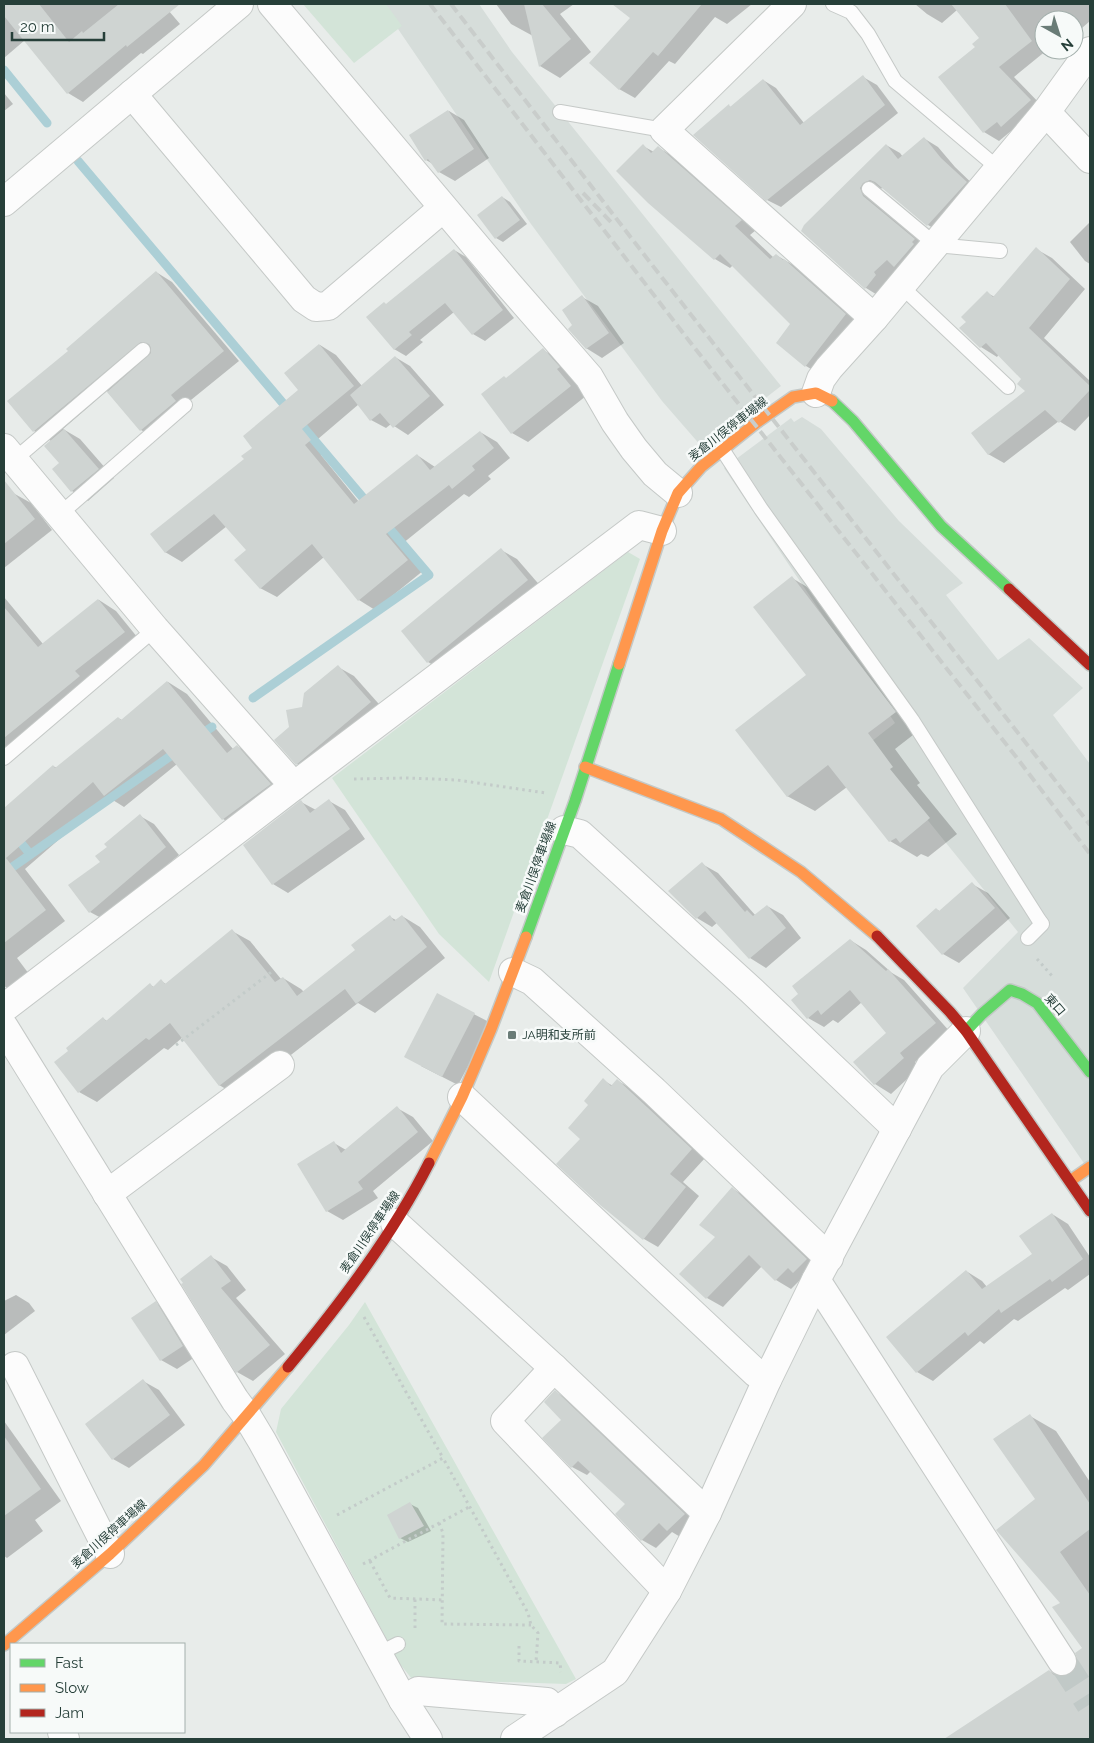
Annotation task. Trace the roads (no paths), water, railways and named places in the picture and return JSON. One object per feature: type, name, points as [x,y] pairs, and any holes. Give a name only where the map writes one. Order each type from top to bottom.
[{"type":"main road","name":"麦倉川俣停車場線","points":[[15,1641],[204,1465],[321,1327],[395,1223],[420,1180],[462,1097],[513,972],[575,801],[662,531],[678,493],[701,467],[722,448],[756,423],[793,397],[816,393]]},
{"type":"main road","points":[[816,393],[832,401],[854,420],[941,526],[1090,665]]},
{"type":"main road","points":[[585,767],[721,819],[801,872],[885,943],[966,1031],[1090,1211]]},
{"type":"main road","name":"東口","points":[[966,1031],[982,1014],[1010,990],[1022,994],[1037,1003],[1090,1072]]},
{"type":"main road","points":[[1070,1181],[1090,1167]]},
{"type":"street","points":[[4,202],[239,4]]},
{"type":"street","points":[[272,4],[443,208],[589,377],[615,422],[634,449],[655,474],[678,493]]},
{"type":"street","points":[[792,4],[664,130],[874,318]]},
{"type":"street","points":[[816,393],[821,379],[829,368],[936,245],[1046,112],[1090,51]]},
{"type":"street","points":[[132,94],[304,299],[316,307],[328,306],[443,208]]},
{"type":"street","points":[[1046,112],[1090,159]]},
{"type":"street","points":[[9,454],[155,629],[294,786]]},
{"type":"street","points":[[4,1008],[212,859],[294,786],[639,525],[662,531]]},
{"type":"street","points":[[564,830],[580,834],[752,991],[897,1129]]},
{"type":"street","points":[[513,972],[532,981],[646,1084],[822,1269],[1062,1661]]},
{"type":"street","points":[[4,1027],[73,1125],[107,1194],[234,1400],[262,1440],[388,1649],[403,1700],[428,1739]]},
{"type":"street","points":[[515,1739],[616,1672],[666,1591],[707,1513],[767,1380],[822,1269],[930,1067],[966,1031]]},
{"type":"street","points":[[107,1194],[280,1065]]},
{"type":"street","points":[[462,1097],[756,1373],[767,1380]]},
{"type":"street","points":[[395,1223],[554,1368],[707,1513]]},
{"type":"street","points":[[15,1366],[110,1554]]},
{"type":"street","points":[[554,1368],[505,1421],[666,1591]]},
{"type":"street","points":[[403,1700],[418,1691],[547,1702],[555,1713]]},
{"type":"lane","points":[[833,4],[851,12],[868,34],[895,81],[999,169]]},
{"type":"lane","points":[[560,112],[664,130]]},
{"type":"lane","points":[[869,189],[936,245],[1000,251]]},
{"type":"lane","points":[[901,286],[1008,388]]},
{"type":"lane","points":[[9,454],[143,350]]},
{"type":"lane","points":[[59,515],[185,405]]},
{"type":"lane","points":[[722,448],[761,509],[912,720],[1042,924],[1028,938]]},
{"type":"lane","points":[[4,758],[155,629]]},
{"type":"waterway","points":[[4,70],[47,123]]},
{"type":"waterway","points":[[78,161],[370,506]]},
{"type":"waterway","points":[[253,698],[429,575],[383,521]]},
{"type":"waterway","points":[[198,736],[212,727]]},
{"type":"waterway","points":[[4,873],[179,750]]},
{"type":"waterway","points":[[4,822],[30,854]]},
{"type":"tunnel","points":[[1062,1661],[1090,1704]]},
{"type":"railway","points":[[430,4],[690,342],[1017,758],[1090,854]]},
{"type":"railway","points":[[451,4],[649,261],[1090,825]]},
{"type":"railway","points":[[583,193],[611,222]]},
{"type":"place","name":"JA明和支所前","points":[[512,1035]]}]
